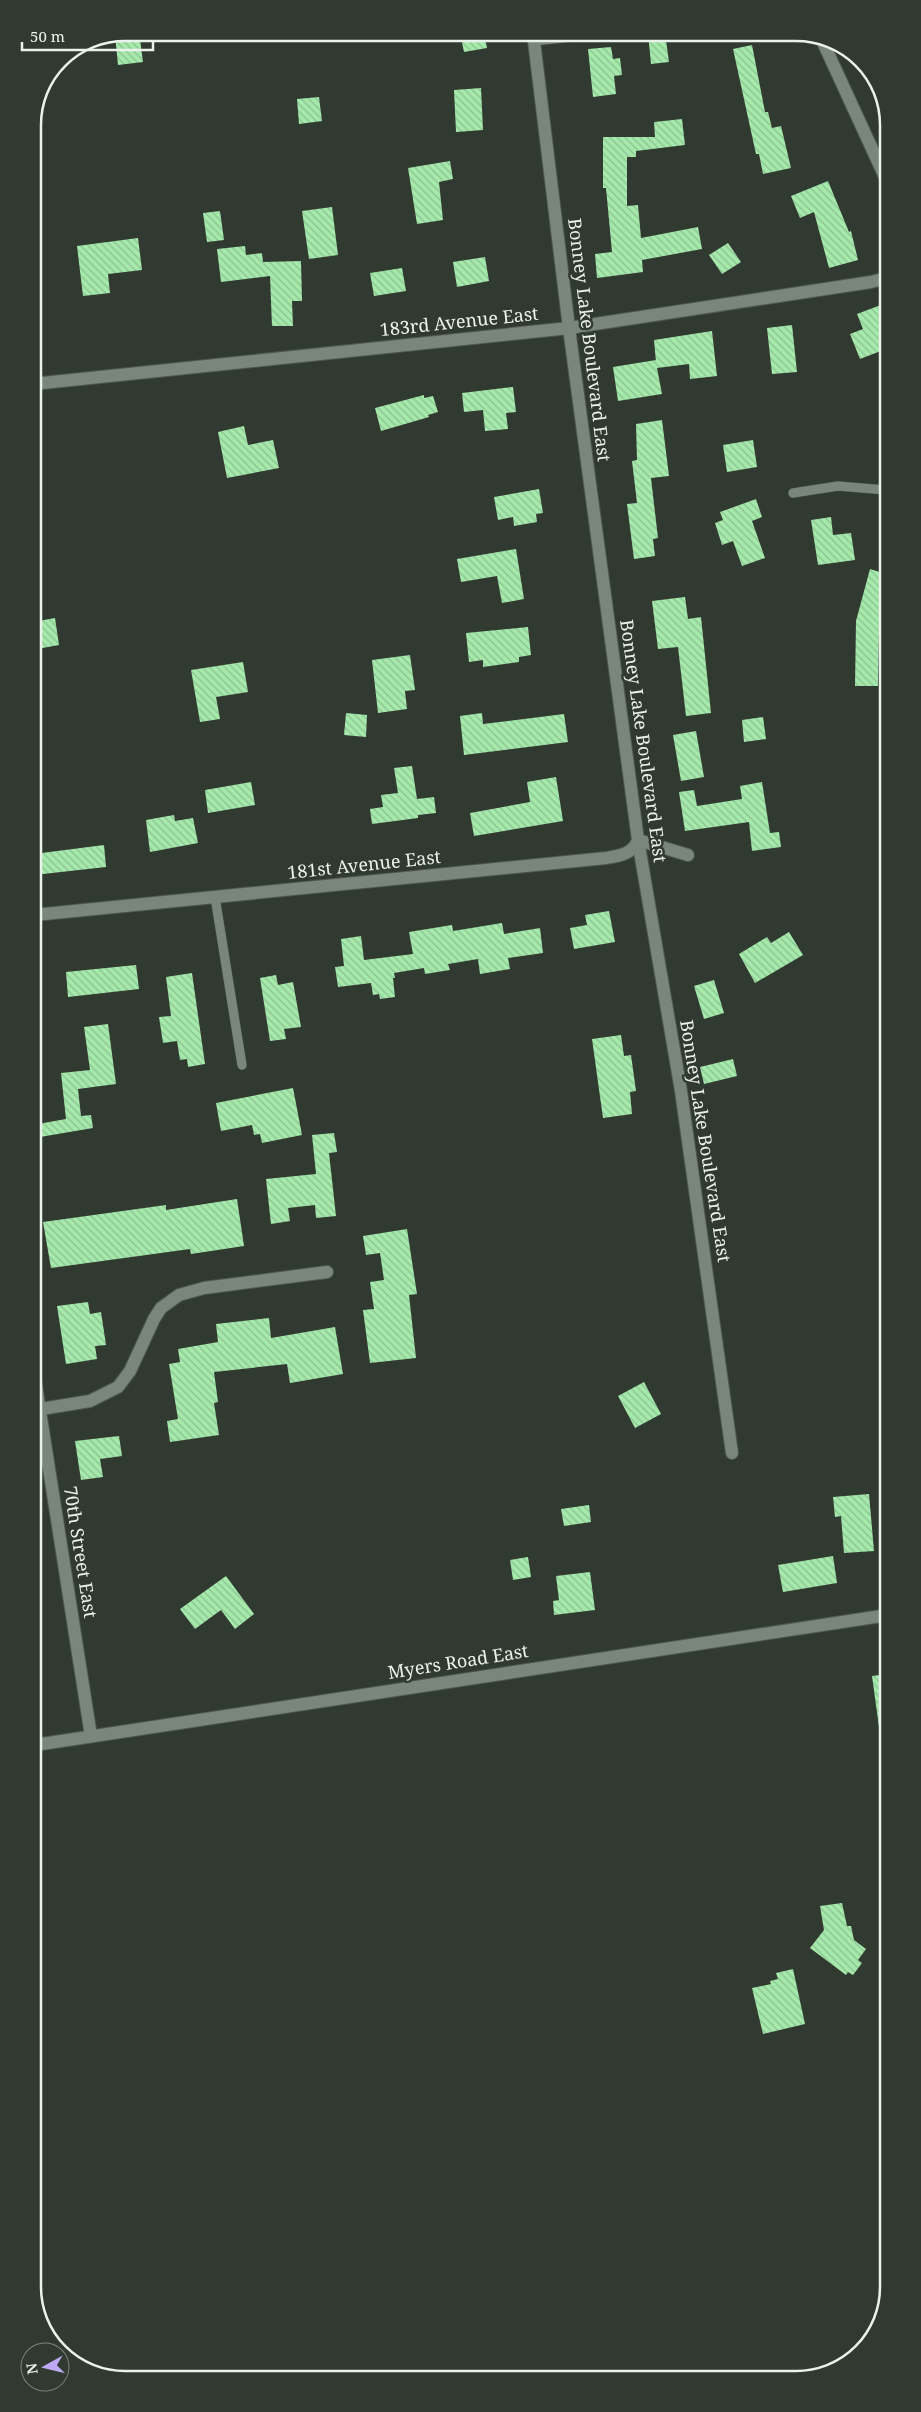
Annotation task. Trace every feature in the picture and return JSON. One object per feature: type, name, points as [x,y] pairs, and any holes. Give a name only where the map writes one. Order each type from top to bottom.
[{"type":"street","name":"Bonney Lake Boulevard East","points":[[533,41],[569,328],[638,840],[682,1101],[732,1452]]},
{"type":"street","points":[[825,47],[880,166]]},
{"type":"street","name":"183rd Avenue East","points":[[41,383],[569,328],[880,280]]},
{"type":"street","points":[[638,840],[688,855]]},
{"type":"street","name":"181st Avenue East","points":[[41,914],[606,858],[630,852],[638,840]]},
{"type":"street","points":[[41,1409],[90,1401],[118,1387],[130,1372],[154,1318],[161,1308],[179,1295],[204,1288],[327,1272]]},
{"type":"street","name":"70th Street East","points":[[41,1415],[91,1736]]},
{"type":"street","name":"Myers Road East","points":[[41,1744],[880,1617]]},
{"type":"lane","points":[[793,494],[838,486],[880,490]]},
{"type":"lane","points":[[215,897],[242,1066]]},
{"type":"lane","points":[[41,1461],[48,1460]]},
{"type":"building","points":[[140,41],[143,62],[118,65],[116,42]]},
{"type":"building","points":[[462,41],[486,41],[487,48],[464,52]]},
{"type":"building","points":[[649,41],[666,41],[669,62],[651,64]]},
{"type":"building","points":[[752,45],[765,112],[768,112],[772,128],[781,126],[791,168],[763,174],[759,154],[756,154],[733,49]]},
{"type":"building","points":[[611,47],[613,59],[620,58],[622,75],[614,76],[616,94],[593,97],[588,49]]},
{"type":"building","points":[[481,88],[483,130],[456,132],[454,90]]},
{"type":"building","points":[[319,97],[322,121],[299,124],[297,99]]},
{"type":"building","points":[[682,119],[685,145],[636,151],[636,157],[627,157],[627,206],[638,205],[641,238],[698,227],[702,249],[642,260],[643,272],[597,278],[595,254],[612,252],[606,188],[603,188],[603,137],[655,137],[654,122]]},
{"type":"building","points":[[450,161],[453,179],[439,182],[443,220],[417,224],[408,168]]},
{"type":"building","points":[[828,181],[849,232],[851,231],[858,260],[829,268],[814,212],[800,218],[791,196]]},
{"type":"building","points":[[332,207],[338,255],[309,259],[302,211]]},
{"type":"building","points":[[220,211],[224,240],[207,242],[203,213]]},
{"type":"building","points":[[138,238],[142,270],[108,274],[110,293],[83,296],[77,246]]},
{"type":"building","points":[[728,243],[741,262],[722,274],[709,255]]},
{"type":"building","points":[[245,246],[246,255],[262,253],[263,262],[301,261],[302,301],[292,301],[293,326],[272,326],[270,276],[221,282],[217,249]]},
{"type":"building","points":[[485,257],[489,281],[457,287],[453,262]]},
{"type":"building","points":[[402,268],[406,291],[374,296],[370,273]]},
{"type":"building","points":[[880,305],[880,351],[860,359],[850,334],[863,329],[857,314]]},
{"type":"building","points":[[792,325],[797,372],[772,374],[767,328]]},
{"type":"building","points":[[712,331],[717,376],[690,379],[689,364],[657,368],[662,394],[618,401],[613,367],[656,360],[654,340]]},
{"type":"building","points":[[513,387],[516,412],[506,413],[508,429],[485,431],[483,410],[464,412],[462,393]]},
{"type":"building","points":[[424,395],[424,398],[433,396],[438,412],[428,415],[429,417],[381,431],[375,408]]},
{"type":"building","points":[[662,420],[669,476],[651,478],[658,538],[653,539],[655,556],[634,559],[627,504],[637,503],[632,461],[637,460],[636,424]]},
{"type":"building","points":[[244,426],[248,445],[273,440],[279,468],[227,478],[218,432]]},
{"type":"building","points":[[753,440],[757,467],[727,472],[723,445]]},
{"type":"building","points":[[539,489],[543,513],[536,514],[537,522],[514,526],[513,517],[498,520],[494,497]]},
{"type":"building","points":[[756,499],[762,517],[752,521],[765,558],[742,566],[733,541],[722,545],[715,523],[723,520],[720,512]]},
{"type":"building","points":[[831,517],[833,535],[851,533],[855,560],[818,565],[811,520]]},
{"type":"building","points":[[516,549],[524,599],[502,603],[497,576],[461,582],[457,559]]},
{"type":"building","points":[[870,569],[880,572],[878,686],[855,686],[856,621]]},
{"type":"building","points":[[685,597],[688,619],[701,617],[711,713],[686,716],[678,647],[658,649],[652,601]]},
{"type":"building","points":[[55,618],[59,645],[41,648],[41,621]]},
{"type":"building","points":[[528,627],[531,655],[519,657],[519,662],[483,667],[483,660],[469,662],[466,633]]},
{"type":"building","points":[[410,655],[415,690],[405,691],[407,709],[378,713],[372,660]]},
{"type":"building","points":[[243,662],[248,692],[216,697],[220,719],[200,722],[191,670]]},
{"type":"building","points":[[346,713],[367,715],[366,737],[344,735]]},
{"type":"building","points":[[482,713],[483,724],[564,714],[568,742],[464,755],[460,716]]},
{"type":"building","points":[[763,717],[766,739],[744,742],[742,720]]},
{"type":"building","points":[[696,731],[704,777],[681,781],[673,735]]},
{"type":"building","points":[[412,766],[417,799],[434,797],[436,813],[418,815],[418,818],[372,824],[370,809],[383,807],[381,795],[398,793],[394,768]]},
{"type":"building","points":[[556,777],[563,821],[474,836],[470,813],[530,802],[527,782]]},
{"type":"building","points":[[251,782],[255,805],[208,813],[205,790]]},
{"type":"building","points":[[762,782],[770,833],[779,832],[781,847],[752,851],[749,822],[685,831],[679,792],[694,790],[697,806],[742,799],[740,786]]},
{"type":"building","points":[[174,815],[175,821],[193,818],[198,843],[150,852],[146,820]]},
{"type":"building","points":[[104,845],[106,867],[41,874],[41,853]]},
{"type":"building","points":[[609,911],[615,942],[574,949],[570,928],[587,925],[585,915]]},
{"type":"building","points":[[502,923],[504,934],[540,928],[543,953],[508,958],[510,969],[480,974],[478,959],[448,964],[450,970],[425,974],[424,968],[394,973],[395,997],[380,999],[379,994],[373,995],[371,983],[338,987],[335,967],[344,966],[341,939],[361,936],[364,960],[413,954],[409,932],[452,925],[453,931]]},
{"type":"building","points":[[789,932],[803,955],[755,983],[739,954],[767,937],[771,943]]},
{"type":"building","points":[[136,965],[139,989],[68,997],[66,972]]},
{"type":"building","points":[[192,973],[205,1064],[188,1067],[187,1059],[180,1060],[177,1041],[163,1043],[159,1017],[171,1016],[166,977]]},
{"type":"building","points":[[276,975],[278,985],[293,982],[301,1027],[284,1029],[286,1039],[270,1041],[260,978]]},
{"type":"building","points":[[714,980],[724,1013],[704,1019],[694,986]]},
{"type":"building","points":[[108,1024],[116,1084],[78,1089],[81,1116],[91,1115],[93,1128],[41,1137],[41,1123],[66,1119],[61,1073],[90,1070],[84,1027]]},
{"type":"building","points":[[621,1035],[624,1056],[631,1055],[636,1091],[630,1092],[632,1114],[603,1118],[592,1039]]},
{"type":"building","points":[[733,1059],[737,1076],[704,1084],[700,1067]]},
{"type":"building","points":[[293,1088],[302,1135],[262,1143],[260,1134],[254,1135],[252,1125],[221,1131],[216,1103]]},
{"type":"building","points":[[334,1133],[337,1152],[329,1153],[336,1216],[316,1218],[315,1205],[288,1208],[290,1221],[271,1224],[266,1179],[316,1174],[312,1135]]},
{"type":"building","points":[[237,1199],[244,1246],[191,1254],[190,1249],[51,1268],[43,1222],[166,1205],[166,1210]]},
{"type":"building","points":[[407,1229],[417,1294],[409,1295],[416,1358],[370,1363],[363,1310],[374,1309],[370,1282],[384,1280],[380,1253],[366,1255],[363,1236]]},
{"type":"building","points":[[88,1302],[90,1314],[101,1312],[106,1345],[95,1346],[97,1359],[66,1364],[57,1306]]},
{"type":"building","points":[[269,1318],[271,1338],[335,1327],[343,1374],[290,1383],[287,1364],[214,1372],[218,1402],[214,1403],[219,1435],[170,1442],[167,1421],[178,1419],[169,1364],[180,1362],[178,1349],[218,1342],[216,1324]]},
{"type":"building","points":[[644,1382],[661,1414],[635,1428],[618,1396]]},
{"type":"building","points":[[119,1436],[122,1456],[100,1459],[103,1477],[81,1480],[75,1441]]},
{"type":"building","points":[[869,1494],[874,1551],[844,1553],[841,1516],[835,1517],[833,1497]]},
{"type":"building","points":[[589,1505],[591,1522],[564,1526],[561,1509]]},
{"type":"building","points":[[833,1556],[837,1583],[783,1592],[778,1565]]},
{"type":"building","points":[[528,1557],[531,1577],[513,1580],[510,1560]]},
{"type":"building","points":[[590,1572],[595,1610],[554,1615],[553,1601],[559,1600],[556,1576]]},
{"type":"building","points":[[226,1576],[254,1614],[235,1629],[221,1610],[195,1629],[180,1609]]},
{"type":"building","points":[[880,1675],[880,1727],[879,1727],[872,1676]]},
{"type":"building","points":[[842,1903],[847,1926],[851,1926],[854,1940],[866,1949],[858,1960],[862,1963],[853,1975],[848,1972],[846,1975],[810,1948],[824,1930],[820,1906]]},
{"type":"building","points":[[793,1969],[805,2024],[763,2034],[752,1988],[771,1984],[770,1981],[778,1979],[776,1973]]}]
